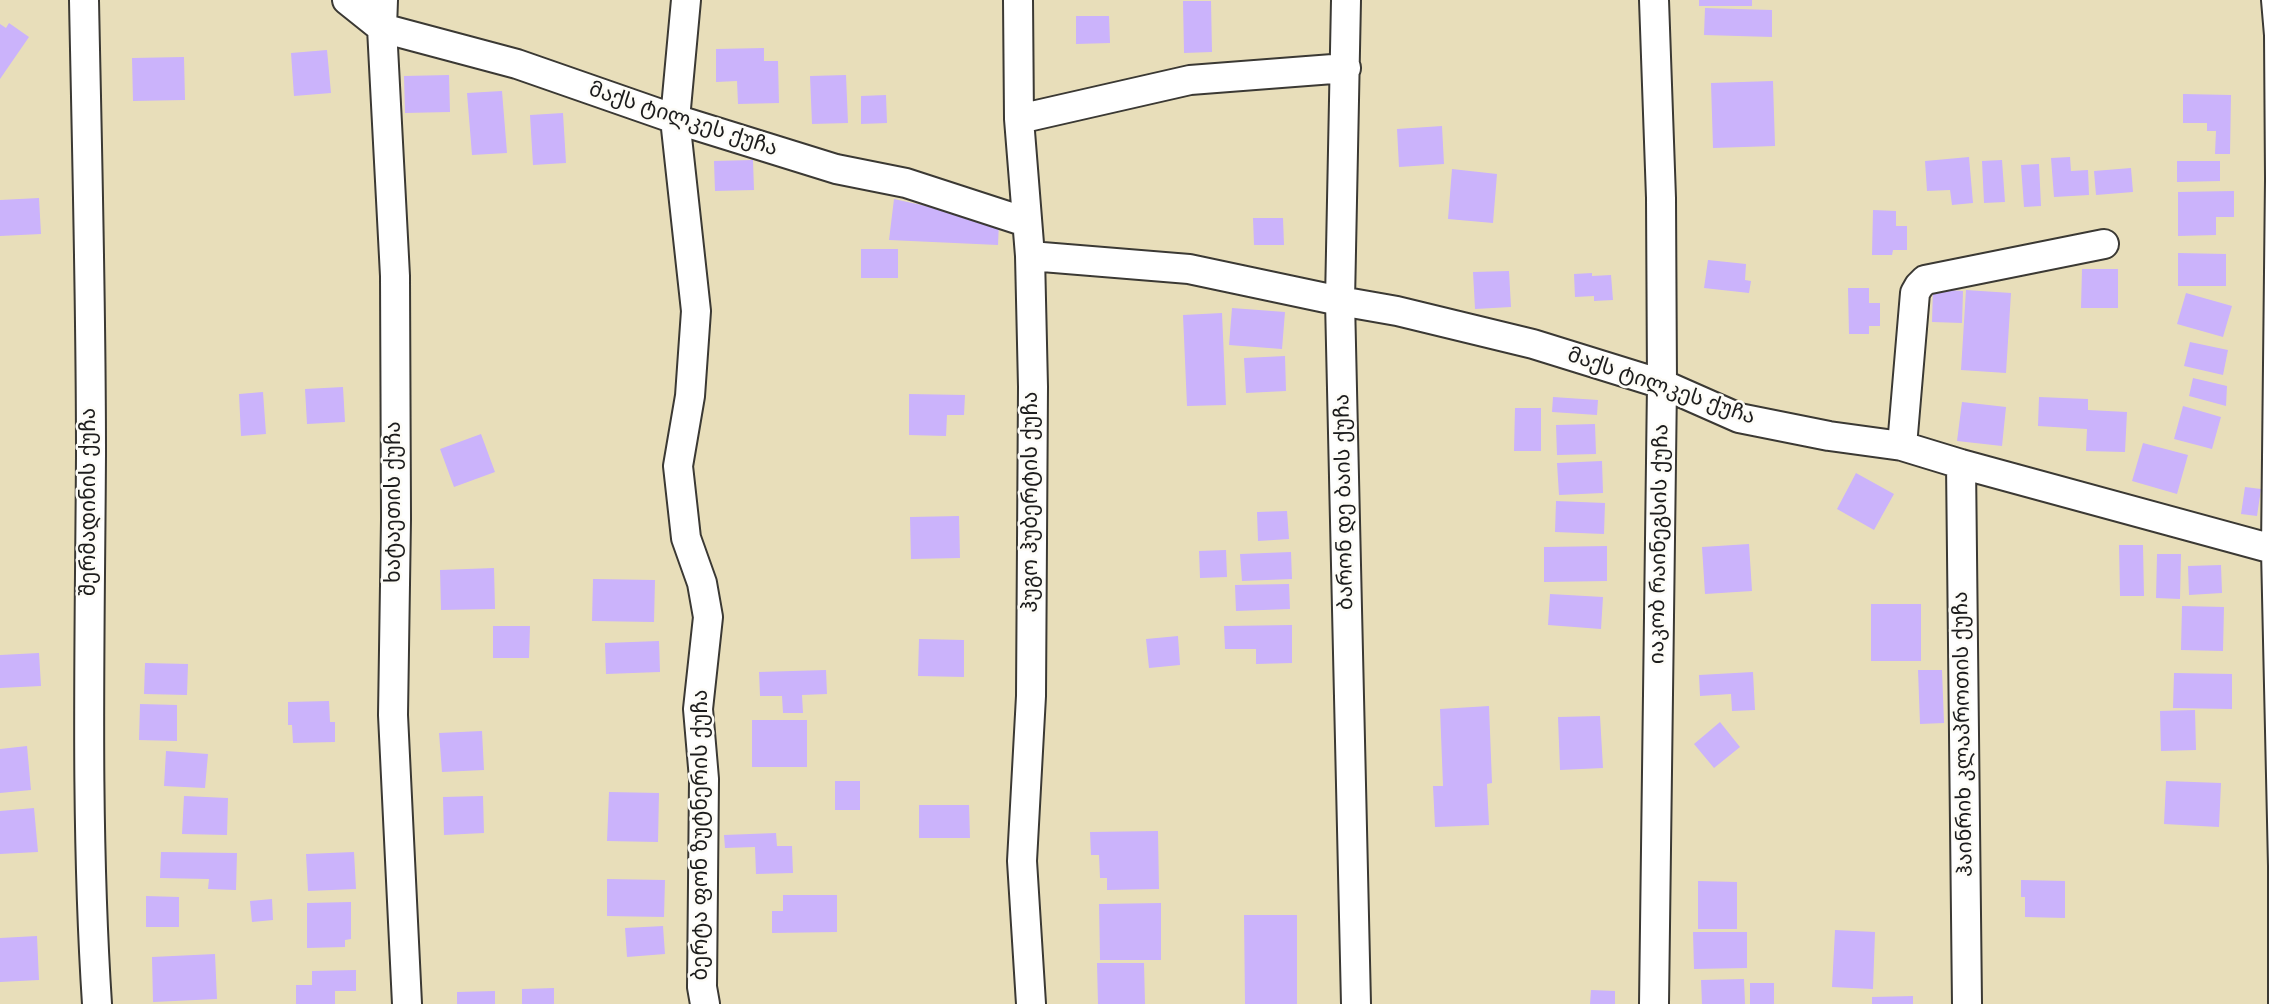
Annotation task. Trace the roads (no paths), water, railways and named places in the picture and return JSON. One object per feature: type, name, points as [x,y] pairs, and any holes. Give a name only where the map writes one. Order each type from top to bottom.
[{"type":"street","name":"შერმადინის ქუჩა","points":[[85,0],[91,405],[90,696],[93,940],[97,1004]]},
{"type":"street","name":"მაქს ტილკეს ქუჩა","points":[[347,0],[382,28],[517,64],[675,120],[836,169],[906,183],[1026,222]]},
{"type":"street","name":"ხატაეთის ქუჩა","points":[[383,0],[382,28],[395,276],[396,519],[393,715],[407,1004]]},
{"type":"street","name":"ბერტა ფონ ზუტნერის ქუჩა","points":[[687,0],[675,120],[696,311],[690,396],[678,466],[686,538],[702,583],[708,617],[698,709],[704,779],[702,987],[705,1004]]},
{"type":"street","name":"ჰუგო ჰუბერტის ქუჩა","points":[[1018,0],[1019,119],[1030,256],[1033,387],[1031,696],[1022,861],[1031,1004]]},
{"type":"street","name":"ბარონ დე ბაის ქუჩა","points":[[1346,0],[1340,301],[1356,1004]]},
{"type":"street","name":"იაკობ რაინეგსის ქუჩა","points":[[1654,0],[1661,198],[1662,384],[1654,1004]]},
{"type":"street","points":[[2276,0],[2282,179],[2280,551],[2283,1004]]},
{"type":"street","points":[[1019,119],[1190,80],[1346,68]]},
{"type":"street","points":[[1902,446],[1915,293],[1919,286],[1926,280],[2104,244]]},
{"type":"street","name":"მაქს ტილკეს ქუჩა","points":[[1030,256],[1189,269],[1397,311],[1533,344],[1662,384],[1739,418],[1829,436],[1902,446],[2280,551]]},
{"type":"street","name":"ჰაინრიხ კლაპროთის ქუჩა","points":[[1961,464],[1968,1004]]}]
